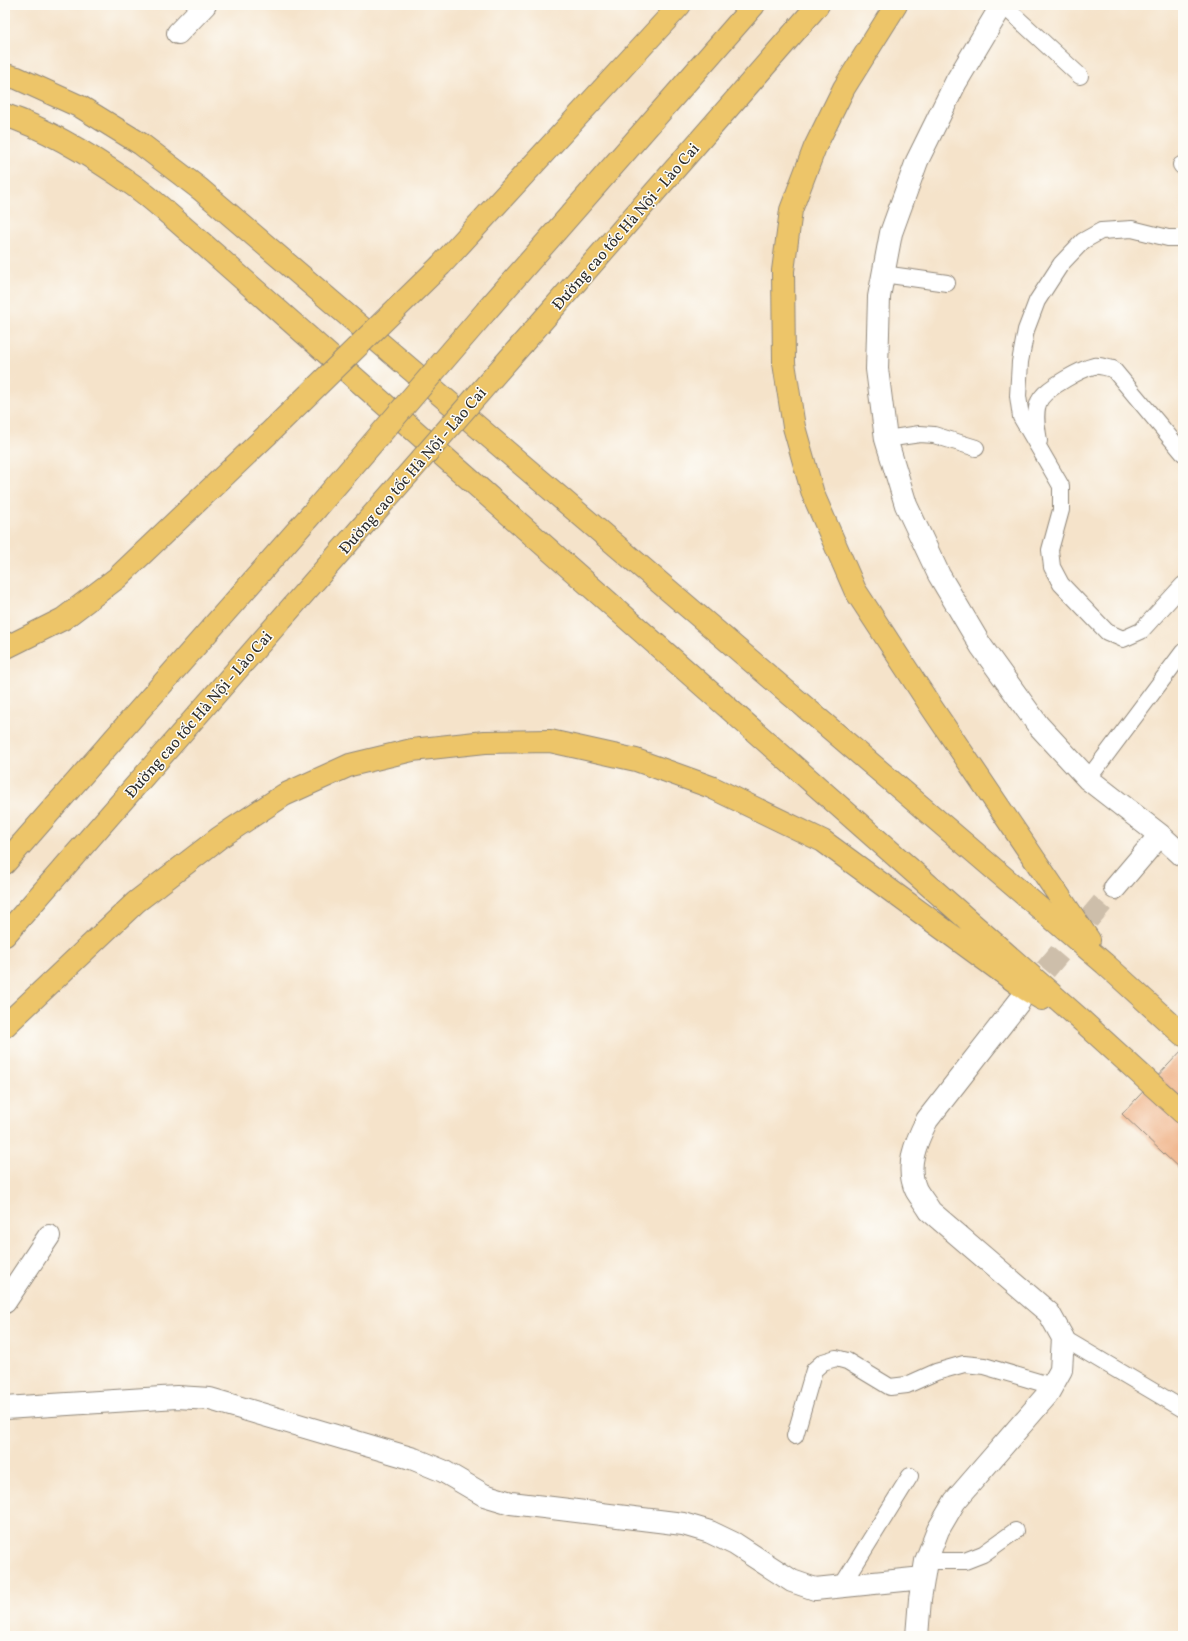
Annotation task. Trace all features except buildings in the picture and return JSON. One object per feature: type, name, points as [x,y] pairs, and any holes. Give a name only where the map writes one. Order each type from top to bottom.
[{"type":"highway","points":[[5,648],[64,619],[117,578],[267,435],[441,264],[680,5]]},
{"type":"highway","points":[[5,863],[316,509],[754,5]]},
{"type":"highway","name":"Đường cao tốc Hà Nội - Lào Cai","points":[[5,935],[818,5]]},
{"type":"highway","points":[[896,5],[844,88],[815,147],[791,210],[783,271],[784,363],[794,427],[813,494],[855,590],[936,714],[1106,964]]},
{"type":"highway","points":[[5,75],[16,78],[81,107],[141,144],[200,189],[1106,964],[1183,1035]]},
{"type":"highway","points":[[5,114],[69,144],[134,185],[1080,1019],[1183,1113]]},
{"type":"highway","points":[[5,1026],[136,902],[219,838],[284,795],[350,765],[412,750],[485,742],[550,741],[636,760],[711,786],[823,841],[1025,989],[1080,1019]]},
{"type":"street","points":[[178,33],[205,5]]},
{"type":"street","points":[[1002,5],[956,82],[917,162],[891,233],[879,297],[876,369],[886,439],[906,505],[939,575],[981,646],[1038,724],[1088,779],[1175,846],[1115,888]]},
{"type":"street","points":[[917,1636],[925,1570],[938,1530],[955,1501],[1047,1395],[1061,1370],[1063,1338],[1049,1313],[930,1211],[916,1189],[910,1169],[916,1141],[927,1120],[1019,1002]]},
{"type":"street","points":[[5,1302],[49,1236]]},
{"type":"street","points":[[5,1408],[177,1397],[210,1399],[414,1459],[443,1471],[484,1495],[512,1503],[682,1524],[710,1532],[735,1544],[792,1581],[815,1589],[840,1587],[925,1570]]},
{"type":"lane","points":[[1002,5],[1080,76]]},
{"type":"lane","points":[[1183,238],[1168,238],[1132,229],[1101,231],[1083,241],[1061,264],[1037,301],[1026,330],[1020,362],[1018,396],[1022,417],[1061,486],[1061,510],[1050,550],[1052,567],[1061,584],[1107,632],[1123,639],[1141,631],[1183,585]]},
{"type":"lane","points":[[883,274],[947,283]]},
{"type":"lane","points":[[1039,447],[1036,415],[1041,398],[1059,383],[1079,370],[1096,366],[1113,369],[1183,453]]},
{"type":"lane","points":[[886,439],[920,434],[934,435],[976,448]]},
{"type":"lane","points":[[1088,779],[1183,652]]},
{"type":"lane","points":[[1063,1338],[1183,1408]]},
{"type":"lane","points":[[795,1436],[814,1370],[823,1362],[836,1358],[847,1361],[890,1387],[907,1385],[936,1372],[964,1364],[984,1366],[1052,1386]]},
{"type":"lane","points":[[840,1587],[910,1476]]},
{"type":"lane","points":[[925,1570],[965,1561],[983,1554],[1015,1531]]},
{"type":"tunnel","points":[[1024,995],[1115,888]]}]
